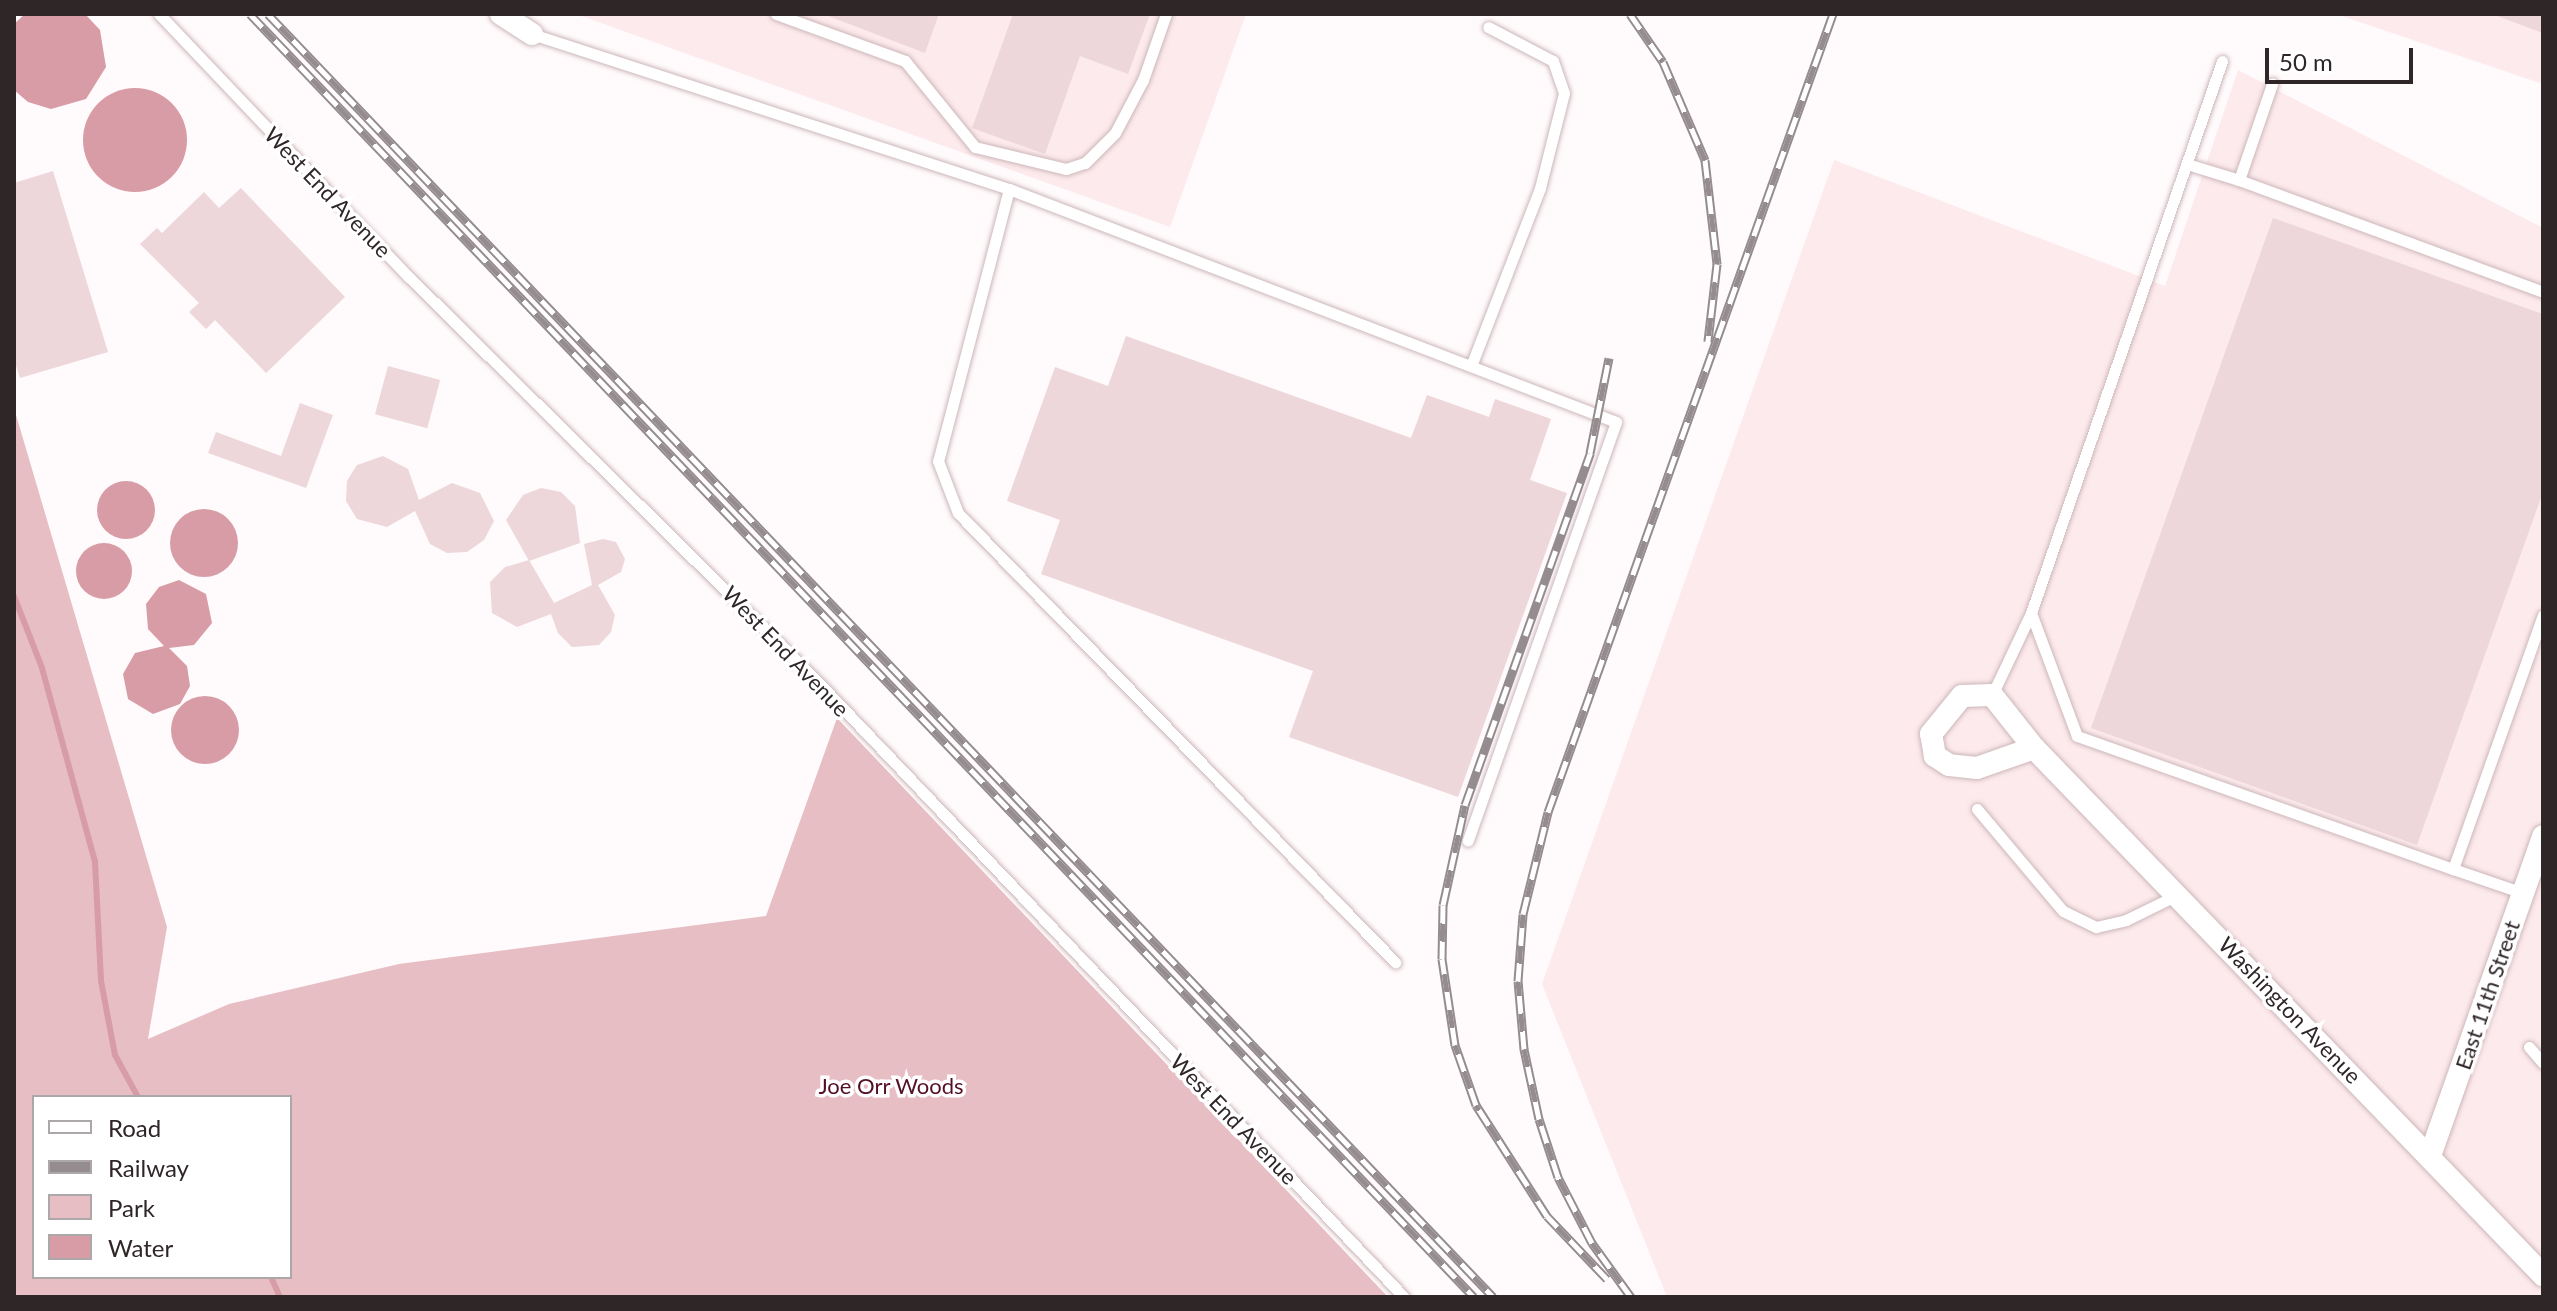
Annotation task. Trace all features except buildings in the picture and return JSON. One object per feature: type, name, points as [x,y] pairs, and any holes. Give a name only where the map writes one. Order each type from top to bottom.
[{"type":"street","points":[[501,14],[532,34]]},
{"type":"street","points":[[1992,695],[1962,696],[1944,714],[1931,734],[1935,756],[1949,765],[1977,768],[2034,748]]},
{"type":"street","name":"Washington Avenue","points":[[1992,695],[2034,748],[2431,1153],[2543,1275]]},
{"type":"street","name":"East 11th Street","points":[[2431,1153],[2543,836]]},
{"type":"lane","name":"West End Avenue","points":[[159,14],[409,277],[815,679],[1404,1297]]},
{"type":"lane","points":[[776,14],[905,61],[975,147],[1066,169],[1085,163],[1115,133],[1143,80],[1166,14]]},
{"type":"lane","points":[[1471,366],[1540,188],[1564,93],[1562,76],[1553,61],[1488,27]]},
{"type":"lane","points":[[532,34],[1009,189],[1616,422],[1468,841]]},
{"type":"lane","points":[[1992,695],[2031,613],[2222,61]]},
{"type":"lane","points":[[2239,180],[2272,84]]},
{"type":"lane","points":[[2187,164],[2239,180],[2543,292]]},
{"type":"lane","points":[[1009,189],[938,461],[958,513],[1395,962]]},
{"type":"lane","points":[[2031,613],[2077,736],[2523,893]]},
{"type":"lane","points":[[2453,869],[2543,615]]},
{"type":"lane","points":[[1977,809],[2063,911],[2096,927],[2126,920],[2178,895]]},
{"type":"lane","points":[[2529,1047],[2543,1063]]},
{"type":"shaded area","points":[[576,14],[1246,14],[1170,227]]},
{"type":"shaded area","points":[[2336,14],[2543,14],[2543,84]]},
{"type":"shaded area","points":[[2238,70],[2543,228],[2543,1297],[1667,1297],[1542,984],[1834,160],[2165,286]]},
{"type":"green space","name":"Joe Orr Woods","points":[[14,408],[167,927],[148,1039],[229,1004],[399,964],[766,916],[837,718],[1388,1297],[14,1297]]},
{"type":"water","points":[[25,14],[85,14],[100,30],[106,67],[86,99],[51,109],[28,102],[14,90],[14,24]]},
{"type":"water","points":[[135,88],[155,92],[172,103],[183,120],[187,140],[183,160],[172,177],[155,188],[135,192],[115,188],[98,177],[87,160],[83,140],[87,120],[98,103],[115,92]]},
{"type":"water","points":[[126,481],[146,490],[155,510],[146,530],[126,539],[106,530],[97,510],[106,490]]},
{"type":"water","points":[[204,509],[228,519],[238,543],[228,567],[204,577],[180,567],[170,543],[180,519]]},
{"type":"water","points":[[104,543],[124,551],[132,571],[124,591],[104,599],[84,591],[76,571],[84,551]]},
{"type":"water","points":[[179,580],[206,594],[212,623],[194,645],[169,648],[187,666],[190,686],[180,704],[153,714],[128,699],[123,674],[135,653],[164,646],[148,629],[146,604],[159,587]]},
{"type":"water","points":[[205,696],[229,706],[239,730],[229,754],[205,764],[181,754],[171,730],[181,706]]},
{"type":"waterway","points":[[14,596],[42,668],[95,862],[101,981],[115,1055],[137,1095]]},
{"type":"waterway","points":[[272,1279],[280,1297]]},
{"type":"railway","points":[[250,14],[1474,1297]]},
{"type":"railway","points":[[268,14],[1493,1297]]},
{"type":"railway","points":[[1630,14],[1663,62],[1705,160],[1717,264],[1708,341]]},
{"type":"railway","points":[[1631,1297],[1592,1243],[1558,1177],[1539,1119],[1524,1049],[1518,981],[1523,914],[1548,812],[1833,14]]},
{"type":"railway","points":[[1607,1279],[1547,1216],[1476,1105],[1455,1045],[1442,959],[1443,905],[1465,805],[1590,453],[1609,358]]}]
